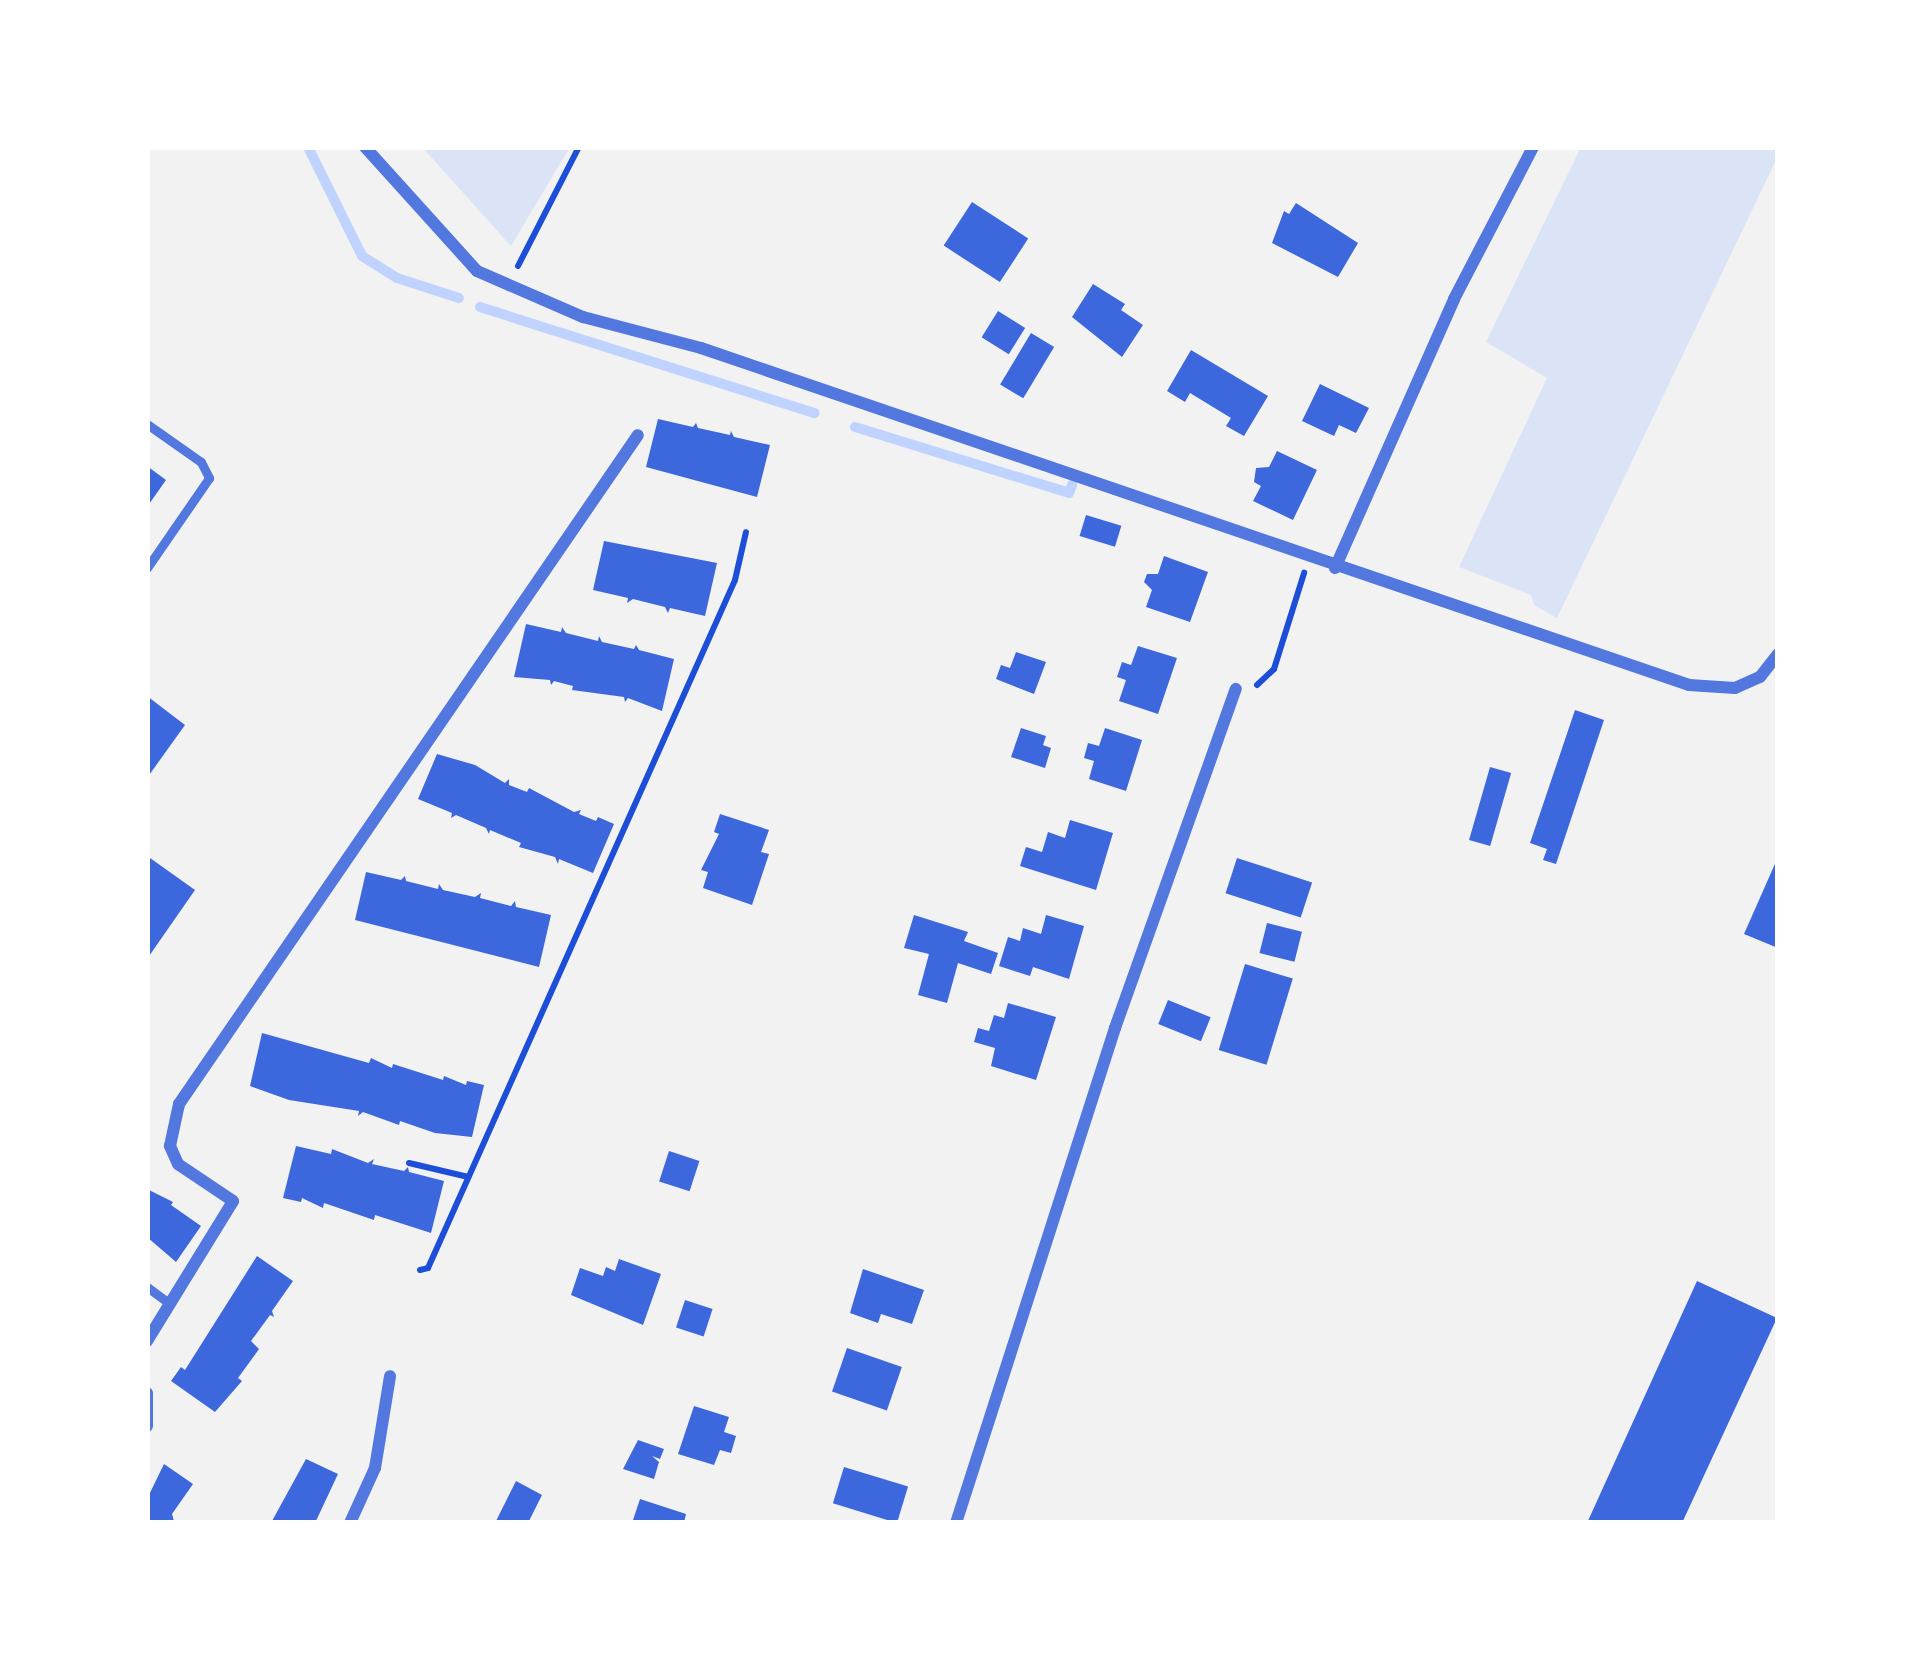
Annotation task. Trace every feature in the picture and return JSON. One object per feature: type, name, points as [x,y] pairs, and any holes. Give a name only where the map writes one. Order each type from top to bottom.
[{"type":"street","points":[[365,147],[477,271],[583,317],[701,348],[1689,685],[1735,688],[1760,677],[1778,654]]},
{"type":"street","points":[[1335,568],[1454,299],[1533,147]]},
{"type":"street","points":[[147,1341],[233,1201],[178,1164],[170,1146],[179,1104],[638,435]]},
{"type":"street","points":[[956,1523],[1115,1028],[1235,689]]},
{"type":"street","points":[[350,1523],[375,1468],[390,1376]]},
{"type":"street","points":[[147,1393],[147,1426]]},
{"type":"lane","points":[[147,424],[201,462],[209,478],[147,568]]},
{"type":"lane","points":[[147,1287],[168,1302]]},
{"type":"path","points":[[509,286],[579,147]]},
{"type":"path","points":[[420,1270],[428,1268],[735,580],[746,532]]},
{"type":"path","points":[[1235,689],[1263,683],[1274,669],[1309,559]]},
{"type":"path","points":[[409,1163],[468,1177]]},
{"type":"shaded area","points":[[422,147],[570,147],[511,246]]},
{"type":"shaded area","points":[[1581,147],[1778,147],[1778,156],[1557,618],[1534,605],[1531,595],[1459,567],[1547,378],[1486,342]]},
{"type":"building","points":[[972,202],[1028,238],[1000,282],[944,246]]},
{"type":"building","points":[[1296,203],[1358,243],[1338,277],[1272,243],[1284,211],[1289,214]]},
{"type":"building","points":[[1093,284],[1125,304],[1121,310],[1143,325],[1122,357],[1072,317]]},
{"type":"building","points":[[998,311],[1025,328],[1009,354],[982,337]]},
{"type":"building","points":[[1031,333],[1054,347],[1023,398],[1000,384]]},
{"type":"building","points":[[1191,350],[1268,396],[1244,436],[1226,426],[1231,418],[1190,393],[1185,402],[1167,391]]},
{"type":"building","points":[[1320,384],[1369,408],[1356,433],[1339,425],[1334,436],[1302,421]]},
{"type":"building","points":[[658,419],[693,427],[696,423],[698,428],[730,435],[731,431],[734,437],[770,445],[757,497],[646,467]]},
{"type":"building","points":[[1277,451],[1317,470],[1293,520],[1253,501],[1261,486],[1254,482],[1256,468],[1269,467]]},
{"type":"building","points":[[147,466],[166,480],[147,507]]},
{"type":"building","points":[[1086,515],[1121,526],[1115,547],[1080,536]]},
{"type":"building","points":[[604,541],[717,563],[705,616],[670,608],[668,613],[665,607],[633,599],[627,603],[628,598],[593,590]]},
{"type":"building","points":[[1164,556],[1208,572],[1190,622],[1146,607],[1152,590],[1144,582],[1147,574],[1158,574]]},
{"type":"building","points":[[526,624],[561,632],[562,627],[566,633],[598,641],[599,636],[602,642],[634,649],[636,645],[639,650],[674,659],[662,711],[628,698],[625,702],[624,697],[572,690],[573,686],[554,681],[551,685],[550,680],[514,677]]},
{"type":"building","points":[[1138,646],[1177,658],[1158,714],[1119,701],[1126,680],[1117,677],[1122,662],[1131,665]]},
{"type":"building","points":[[1016,652],[1046,662],[1034,694],[996,679],[1001,665],[1010,668]]},
{"type":"building","points":[[147,696],[185,725],[147,778]]},
{"type":"building","points":[[1575,710],[1604,720],[1556,864],[1543,860],[1547,849],[1530,843]]},
{"type":"building","points":[[1021,728],[1046,736],[1043,745],[1051,748],[1045,768],[1011,757]]},
{"type":"building","points":[[1105,728],[1142,740],[1126,791],[1089,779],[1094,761],[1084,758],[1088,743],[1099,746]]},
{"type":"building","points":[[437,754],[475,765],[505,783],[509,779],[509,785],[527,792],[529,788],[596,821],[598,817],[614,824],[593,873],[559,859],[558,864],[555,857],[519,847],[521,843],[490,830],[489,834],[486,828],[456,815],[451,818],[452,813],[418,799]]},
{"type":"building","points":[[1490,767],[1511,773],[1490,846],[1469,840]]},
{"type":"building","points":[[720,814],[769,830],[761,852],[769,854],[752,905],[703,888],[708,872],[701,870],[719,834],[714,832]]},
{"type":"building","points":[[1070,820],[1113,833],[1096,890],[1020,866],[1026,847],[1042,852],[1048,832],[1065,838]]},
{"type":"building","points":[[1778,857],[1778,948],[1744,934]]},
{"type":"building","points":[[150,858],[195,890],[147,959],[147,862]]},
{"type":"building","points":[[1237,858],[1312,882],[1301,918],[1226,893]]},
{"type":"building","points":[[366,872],[401,880],[405,876],[406,881],[438,889],[439,884],[443,890],[475,897],[481,893],[480,898],[511,906],[515,901],[516,907],[551,915],[539,967],[355,920]]},
{"type":"building","points":[[914,915],[968,932],[964,941],[998,953],[991,974],[958,963],[947,1003],[918,995],[929,954],[904,948]]},
{"type":"building","points":[[1046,915],[1084,926],[1069,979],[1033,967],[1030,976],[999,966],[1008,937],[1020,941],[1023,928],[1041,934]]},
{"type":"building","points":[[1267,923],[1302,932],[1294,962],[1260,953]]},
{"type":"building","points":[[1245,964],[1293,979],[1267,1065],[1219,1050]]},
{"type":"building","points":[[1168,1000],[1211,1017],[1201,1041],[1158,1024]]},
{"type":"building","points":[[1008,1003],[1056,1017],[1036,1080],[991,1066],[995,1048],[974,1042],[978,1028],[989,1031],[994,1015],[1004,1018]]},
{"type":"building","points":[[262,1033],[369,1063],[371,1058],[392,1068],[393,1064],[443,1080],[444,1076],[466,1085],[467,1081],[484,1085],[472,1137],[435,1133],[400,1121],[399,1125],[363,1112],[358,1116],[359,1111],[289,1100],[250,1086]]},
{"type":"building","points":[[296,1146],[331,1154],[332,1149],[444,1181],[431,1233],[375,1215],[374,1220],[324,1203],[323,1208],[302,1198],[301,1202],[283,1198]]},
{"type":"building","points":[[669,1151],[699,1161],[690,1191],[659,1181]]},
{"type":"building","points":[[147,1189],[173,1202],[201,1226],[176,1262],[147,1237]]},
{"type":"building","points":[[257,1256],[293,1281],[272,1311],[274,1317],[270,1315],[251,1341],[259,1349],[238,1378],[242,1381],[215,1412],[171,1381],[181,1367],[185,1370]]},
{"type":"building","points":[[619,1259],[661,1274],[643,1325],[571,1295],[580,1268],[603,1276],[606,1267],[615,1271]]},
{"type":"building","points":[[863,1269],[924,1290],[912,1324],[881,1314],[878,1323],[850,1313]]},
{"type":"building","points":[[1697,1281],[1777,1318],[1682,1523],[1587,1523]]},
{"type":"building","points":[[685,1300],[713,1309],[704,1337],[676,1328]]},
{"type":"building","points":[[847,1348],[902,1367],[887,1410],[832,1391]]},
{"type":"building","points":[[694,1406],[729,1417],[724,1432],[736,1436],[731,1453],[720,1450],[714,1465],[678,1454]]},
{"type":"building","points":[[638,1440],[664,1449],[660,1459],[652,1456],[659,1462],[654,1479],[623,1469]]},
{"type":"building","points":[[306,1459],[338,1474],[315,1523],[272,1521]]},
{"type":"building","points":[[164,1464],[193,1484],[172,1514],[174,1521],[147,1523],[147,1499]]},
{"type":"building","points":[[844,1467],[908,1487],[897,1523],[833,1503]]},
{"type":"building","points":[[516,1481],[542,1495],[528,1523],[495,1523]]},
{"type":"building","points":[[640,1499],[686,1514],[684,1523],[632,1523]]},
{"type":"waterway","points":[[308,147],[362,256],[397,278],[459,298]]},
{"type":"waterway","points":[[480,307],[815,413]]},
{"type":"waterway","points":[[855,427],[1069,493],[1072,485]]}]
